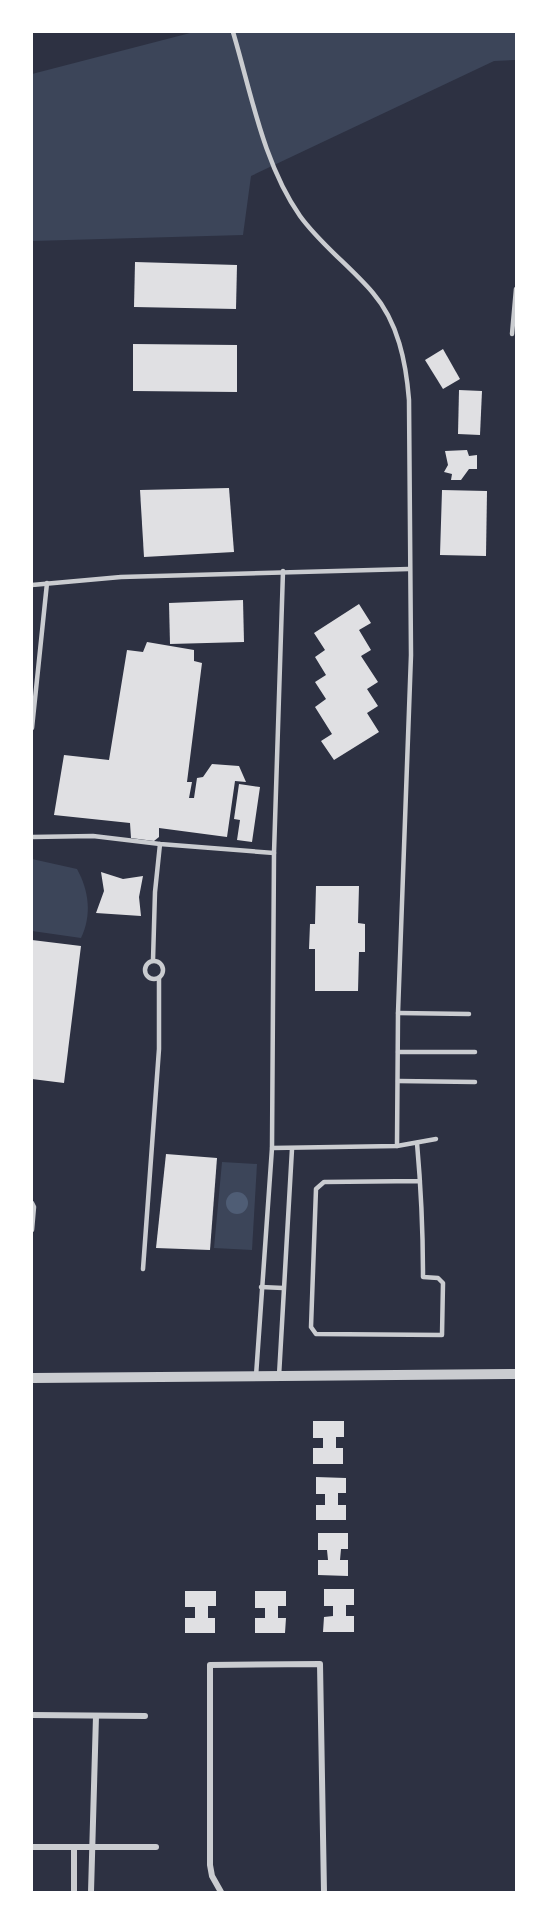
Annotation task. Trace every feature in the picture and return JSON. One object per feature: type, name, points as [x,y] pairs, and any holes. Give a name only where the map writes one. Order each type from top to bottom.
[{"type":"street","points":[[32,1378],[516,1374]]},
{"type":"street","points":[[220,1893],[212,1876],[210,1865],[210,1665],[321,1665],[324,1893]]},
{"type":"street","points":[[32,1715],[145,1716]]},
{"type":"street","points":[[91,1893],[96,1716]]},
{"type":"street","points":[[32,1847],[156,1847]]},
{"type":"street","points":[[74,1848],[74,1893]]},
{"type":"lane","points":[[233,32],[269,154],[300,216],[374,294],[396,331],[406,366],[409,400],[410,729],[398,1013],[397,1146]]},
{"type":"lane","points":[[512,334],[516,289]]},
{"type":"lane","points":[[32,585],[121,577],[409,569]]},
{"type":"lane","points":[[256,1376],[272,1148],[274,853],[283,571]]},
{"type":"lane","points":[[32,728],[47,583]]},
{"type":"lane","points":[[32,837],[93,836],[274,853]]},
{"type":"lane","points":[[153,960],[153,922],[160,844]]},
{"type":"lane","points":[[153,960],[146,965],[145,973],[151,979],[159,978]]},
{"type":"lane","points":[[143,1269],[158,1068],[159,978],[163,967],[153,960]]},
{"type":"lane","points":[[398,1013],[469,1014]]},
{"type":"lane","points":[[398,1052],[476,1052]]},
{"type":"lane","points":[[398,1081],[476,1082]]},
{"type":"lane","points":[[272,1148],[397,1146],[436,1139]]},
{"type":"lane","points":[[417,1143],[420,1181],[423,1276],[438,1278],[443,1283],[442,1335],[316,1334],[311,1328],[316,1189],[324,1182],[420,1181]]},
{"type":"lane","points":[[279,1376],[292,1149]]},
{"type":"lane","points":[[32,1203],[34,1207],[32,1230]]},
{"type":"lane","points":[[261,1287],[283,1288]]},
{"type":"shaded area","points":[[194,32],[516,32],[516,60],[494,61],[251,176],[243,235],[32,241],[32,74]]},
{"type":"shaded area","points":[[32,859],[77,869],[88,903],[87,921],[81,938],[32,931]]},
{"type":"shaded area","points":[[222,1162],[257,1164],[252,1250],[214,1248]]},
{"type":"shaded area","points":[[237,1192],[245,1195],[248,1203],[245,1211],[237,1214],[229,1211],[226,1203],[229,1195]]},
{"type":"building","points":[[135,262],[237,265],[236,309],[134,307]]},
{"type":"building","points":[[133,344],[237,345],[237,392],[133,391]]},
{"type":"building","points":[[443,349],[460,379],[443,389],[425,360]]},
{"type":"building","points":[[459,390],[482,391],[480,435],[458,434]]},
{"type":"building","points":[[467,450],[469,456],[477,455],[477,469],[469,469],[461,480],[451,480],[452,474],[444,472],[448,465],[445,451]]},
{"type":"building","points":[[229,488],[234,552],[144,557],[140,490]]},
{"type":"building","points":[[442,490],[487,491],[486,556],[440,555]]},
{"type":"building","points":[[243,600],[244,642],[170,644],[169,603]]},
{"type":"building","points":[[359,604],[371,623],[359,630],[371,650],[361,656],[378,682],[367,689],[378,706],[367,713],[379,732],[334,760],[321,741],[332,734],[315,707],[326,699],[315,682],[326,675],[315,657],[325,650],[314,633]]},
{"type":"building","points":[[147,642],[194,650],[194,661],[202,663],[187,782],[192,782],[189,798],[194,798],[197,778],[203,777],[212,764],[239,766],[246,782],[235,781],[227,837],[159,828],[159,837],[154,841],[131,838],[130,823],[54,815],[64,755],[109,760],[127,650],[143,652]]},
{"type":"building","points":[[239,784],[260,787],[252,842],[237,840],[240,820],[234,819]]},
{"type":"building","points":[[101,872],[123,879],[143,876],[139,897],[141,916],[96,913],[104,891]]},
{"type":"building","points":[[316,886],[359,886],[358,923],[365,924],[365,952],[359,952],[358,991],[315,991],[315,949],[309,949],[310,924],[315,924]]},
{"type":"building","points":[[32,940],[81,946],[64,1083],[32,1079]]},
{"type":"building","points":[[166,1154],[217,1158],[210,1250],[156,1248]]},
{"type":"building","points":[[313,1421],[344,1421],[344,1437],[336,1437],[336,1448],[343,1448],[343,1464],[313,1464],[313,1448],[323,1448],[323,1438],[313,1438]]},
{"type":"building","points":[[316,1477],[346,1478],[346,1493],[338,1493],[338,1505],[346,1505],[346,1520],[316,1520],[316,1505],[325,1505],[325,1494],[316,1494]]},
{"type":"building","points":[[318,1533],[348,1533],[348,1549],[341,1549],[340,1560],[348,1560],[348,1576],[318,1575],[318,1560],[328,1560],[327,1550],[318,1550]]},
{"type":"building","points":[[324,1589],[354,1589],[354,1605],[346,1605],[346,1616],[354,1616],[354,1632],[323,1632],[324,1617],[333,1616],[333,1606],[324,1606]]},
{"type":"building","points":[[185,1591],[216,1591],[216,1606],[208,1606],[208,1618],[215,1618],[215,1633],[185,1633],[185,1618],[195,1618],[195,1607],[185,1607]]},
{"type":"building","points":[[255,1591],[286,1591],[286,1606],[278,1606],[278,1618],[286,1618],[285,1633],[255,1633],[255,1618],[265,1618],[265,1608],[255,1608]]}]
